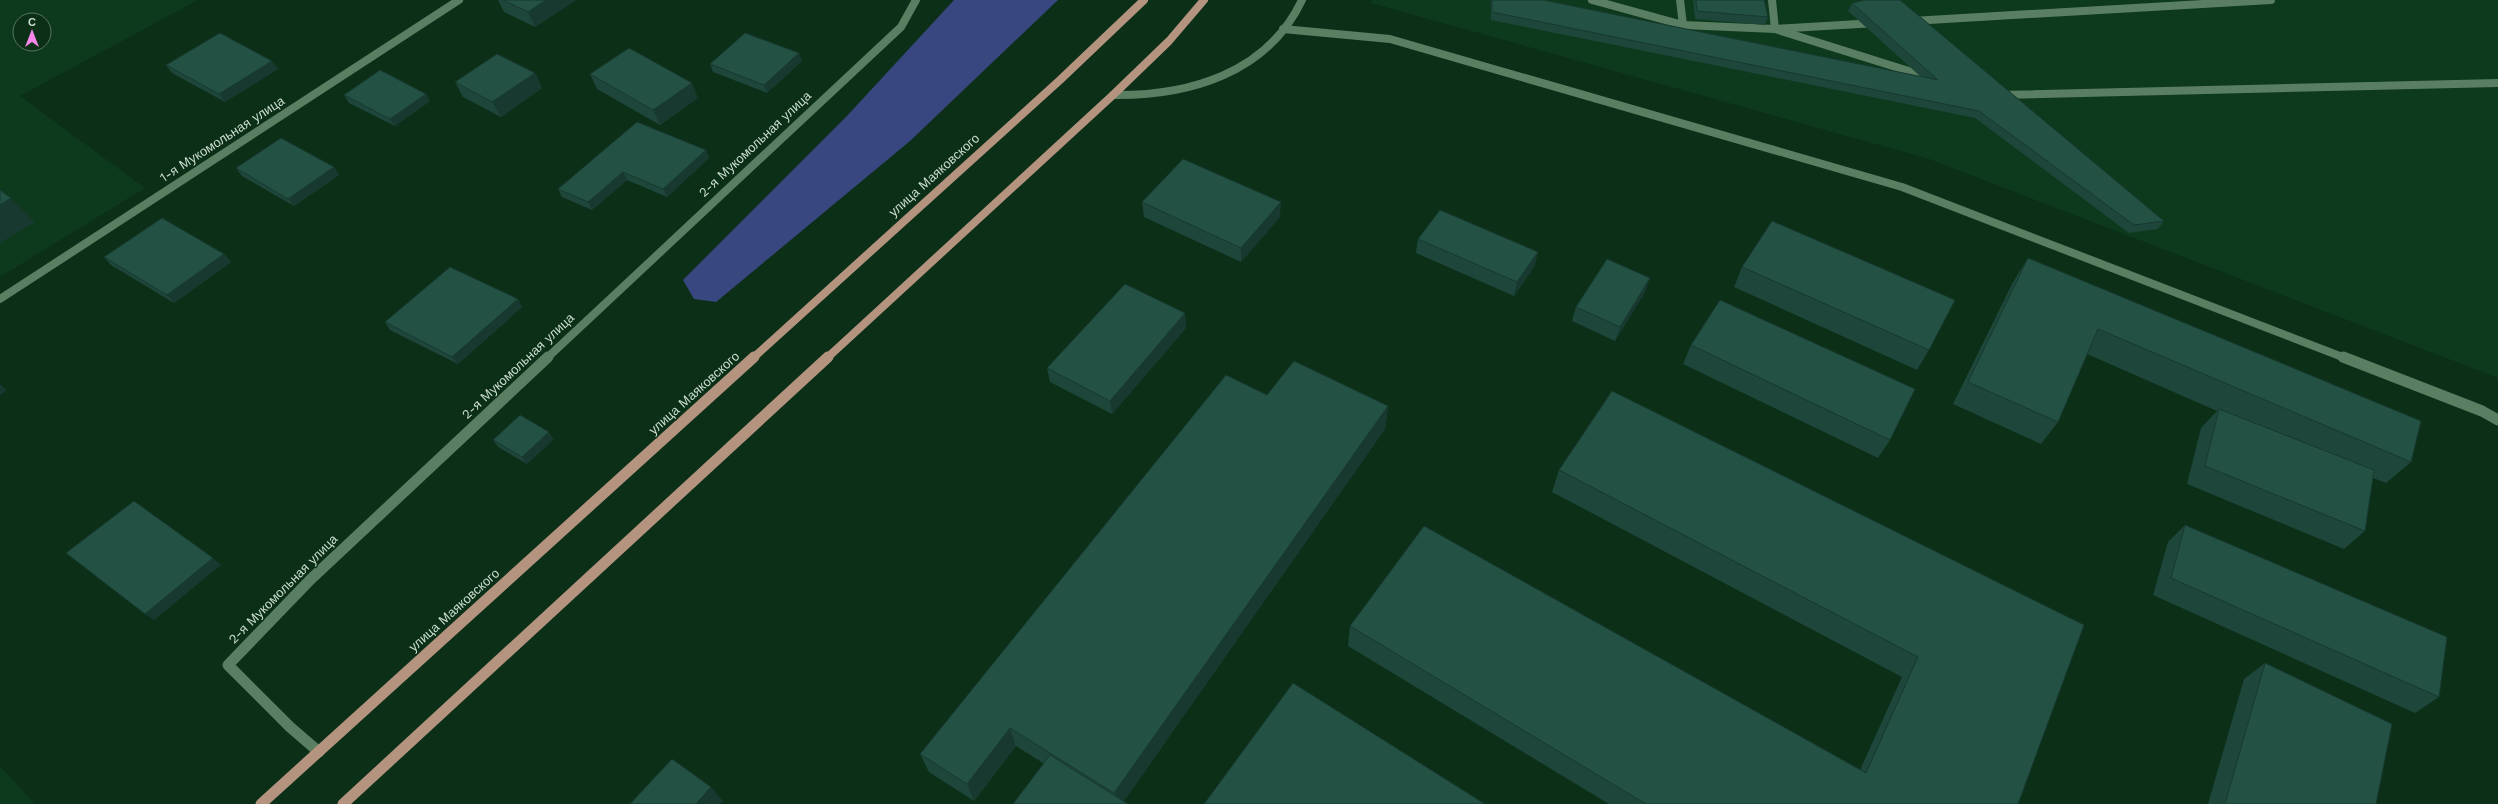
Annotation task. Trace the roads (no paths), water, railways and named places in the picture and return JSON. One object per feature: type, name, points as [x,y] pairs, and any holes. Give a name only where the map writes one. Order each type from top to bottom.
[{"type":"main road","name":"улица Маяковского","points":[[261,804],[1054,85],[1144,0]]},
{"type":"main road","points":[[343,804],[1113,95],[1169,41],[1204,0]]},
{"type":"street","name":"1-я Мукомольная улица","points":[[0,300],[459,0]]},
{"type":"street","name":"2-я Мукомольная улица","points":[[319,752],[290,727],[228,665],[310,580],[901,27],[916,0]]},
{"type":"street","points":[[1113,95],[1149,97],[1185,90],[1218,80],[1265,48],[1283,29],[1302,0]]},
{"type":"street","points":[[1592,0],[1683,25],[1775,29],[1886,23]]},
{"type":"street","points":[[1680,0],[1683,25]]},
{"type":"street","points":[[1772,0],[1775,29]]},
{"type":"street","points":[[1901,22],[2271,0]]},
{"type":"street","points":[[1283,29],[1390,39],[1902,187],[2482,411],[2498,420]]},
{"type":"street","points":[[1775,29],[1941,82]]},
{"type":"street","points":[[1994,96],[2498,82]]}]
